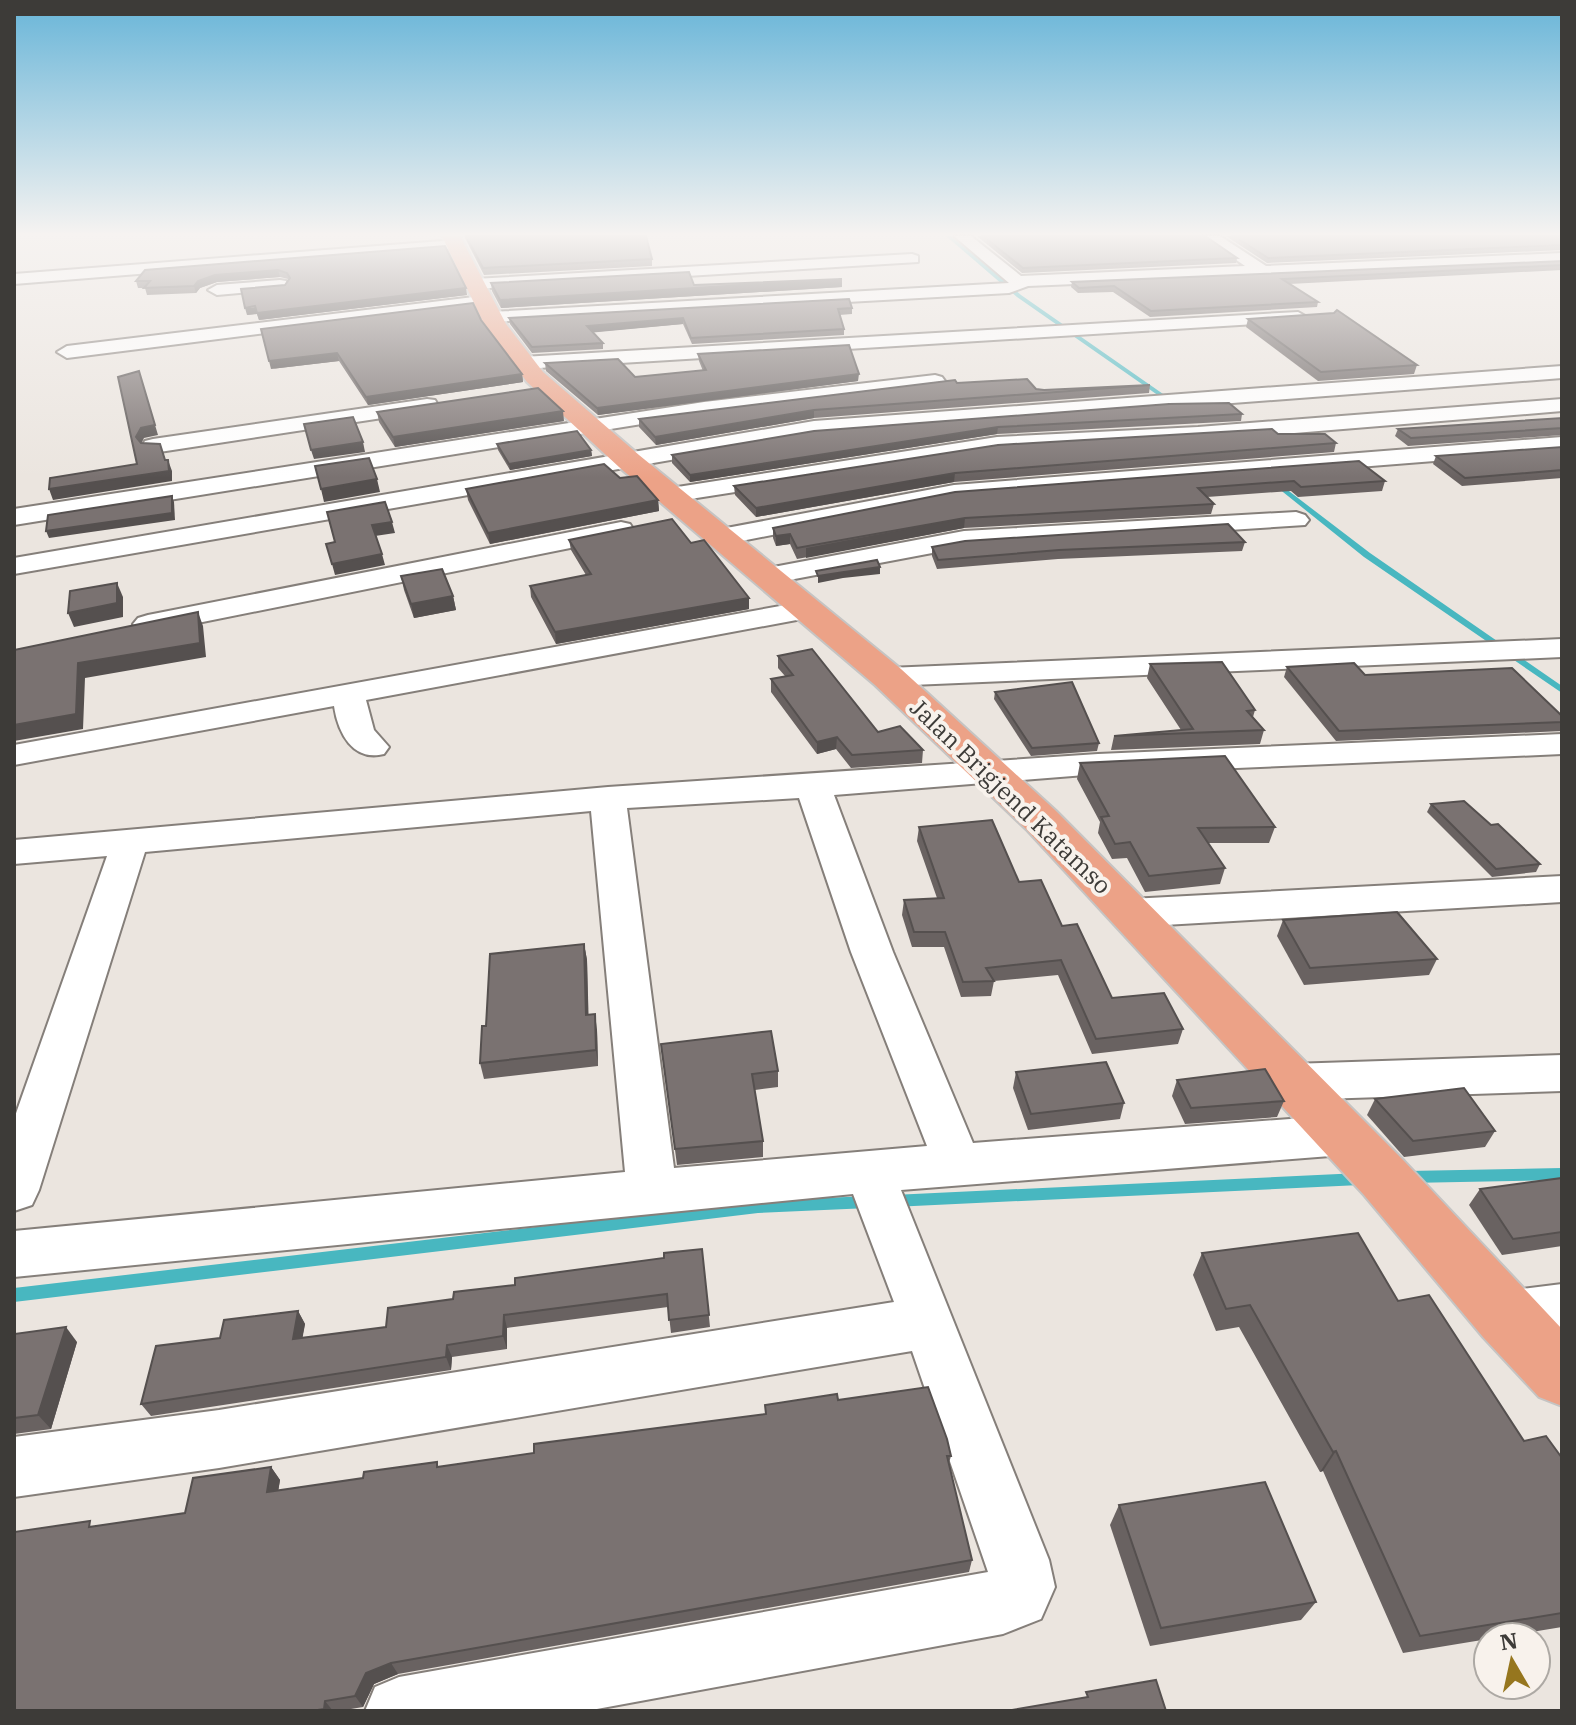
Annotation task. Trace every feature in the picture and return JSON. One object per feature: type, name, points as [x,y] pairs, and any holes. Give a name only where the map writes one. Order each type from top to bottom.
[{"type":"highway","name":"Jalan Brigjend Katamso","points":[[496,316],[589,426],[629,461],[680,518],[768,576],[888,677],[991,773],[1343,1135],[1505,1316],[1562,1374]]},
{"type":"street","points":[[67,352],[434,316]]},
{"type":"street","points":[[14,566],[776,434],[867,422],[1562,372]]},
{"type":"street","points":[[14,517],[704,408],[935,381]]},
{"type":"street","points":[[153,446],[452,402]]},
{"type":"street","points":[[124,629],[680,518],[997,444],[1198,434],[1562,405]]},
{"type":"street","points":[[680,518],[954,492],[1562,444]]},
{"type":"street","points":[[768,576],[964,539],[1296,520]]},
{"type":"street","points":[[14,755],[808,610]]},
{"type":"street","points":[[888,677],[1562,648]]},
{"type":"street","points":[[349,695],[351,718],[361,739],[372,747]]},
{"type":"street","points":[[14,852],[608,798],[1098,764],[1562,744]]},
{"type":"street","points":[[813,786],[872,952],[958,1164]]},
{"type":"street","points":[[608,798],[652,1190]]},
{"type":"street","points":[[14,1190],[130,842]]},
{"type":"street","points":[[1130,913],[1562,889]]},
{"type":"street","points":[[1291,1082],[1562,1073]]},
{"type":"street","points":[[14,1254],[652,1190],[1343,1135]]},
{"type":"street","points":[[399,1711],[1003,1602],[1018,1596],[1023,1587],[1017,1560],[869,1171]]},
{"type":"street","points":[[1505,1316],[1562,1309]]},
{"type":"street","points":[[14,1467],[219,1439],[929,1322]]},
{"type":"building","points":[[363,316],[479,316],[522,374],[366,397],[337,353],[269,361],[261,329]]},
{"type":"building","points":[[840,316],[844,329],[691,338],[683,318],[587,326],[603,343],[532,347],[509,318]]},
{"type":"building","points":[[1346,316],[1417,365],[1321,372],[1248,319]]},
{"type":"building","points":[[849,345],[859,374],[597,408],[545,363],[618,359],[635,377],[706,370],[698,354]]},
{"type":"building","points":[[139,371],[155,425],[141,428],[136,437],[141,443],[160,444],[165,460],[168,460],[169,471],[49,489],[50,478],[137,464],[118,377]]},
{"type":"building","points":[[1027,379],[1036,389],[1044,390],[1150,385],[814,410],[655,437],[639,419],[955,380],[957,383]]},
{"type":"building","points":[[538,388],[563,411],[393,437],[377,412]]},
{"type":"building","points":[[1229,403],[1242,414],[998,427],[690,475],[672,455],[814,431],[1169,404]]},
{"type":"building","points":[[353,417],[363,442],[311,450],[304,424]]},
{"type":"building","points":[[1562,418],[1562,428],[1411,438],[1398,429]]},
{"type":"building","points":[[1272,429],[1278,434],[1325,434],[1336,443],[955,473],[756,508],[734,486],[998,445]]},
{"type":"building","points":[[577,431],[591,450],[509,464],[497,444]]},
{"type":"building","points":[[1562,447],[1562,470],[1465,478],[1436,456]]},
{"type":"building","points":[[369,458],[377,479],[321,489],[315,466]]},
{"type":"building","points":[[1359,461],[1385,481],[1301,487],[1294,481],[1198,488],[1214,504],[965,518],[797,548],[790,534],[776,536],[773,528],[955,492]]},
{"type":"building","points":[[604,464],[620,478],[637,476],[658,500],[488,533],[466,489]]},
{"type":"building","points":[[172,496],[172,513],[46,531],[48,515]]},
{"type":"building","points":[[385,502],[392,522],[372,525],[382,554],[332,564],[326,544],[335,542],[327,512]]},
{"type":"building","points":[[672,519],[691,543],[704,540],[749,598],[555,632],[530,586],[591,574],[569,540]]},
{"type":"building","points":[[1228,524],[1245,542],[1059,550],[938,560],[932,547],[965,541]]},
{"type":"building","points":[[877,560],[880,567],[818,576],[816,571]]},
{"type":"building","points":[[442,569],[453,596],[411,604],[401,576]]},
{"type":"building","points":[[117,583],[117,603],[68,613],[70,591]]},
{"type":"building","points":[[198,612],[200,643],[78,663],[76,714],[14,725],[14,650]]},
{"type":"building","points":[[812,649],[878,732],[900,726],[923,750],[852,755],[837,737],[817,742],[771,679],[793,675],[778,656]]},
{"type":"building","points":[[1222,662],[1255,710],[1247,711],[1264,730],[1114,736],[1193,729],[1150,664]]},
{"type":"building","points":[[1354,663],[1365,675],[1512,668],[1562,716],[1562,722],[1339,731],[1287,667]]},
{"type":"building","points":[[1072,682],[1099,743],[1032,748],[995,692]]},
{"type":"building","points":[[1225,756],[1275,827],[1198,828],[1225,868],[1149,876],[1130,842],[1115,844],[1101,817],[1109,816],[1080,763]]},
{"type":"building","points":[[1464,801],[1491,825],[1498,824],[1540,864],[1496,869],[1431,804]]},
{"type":"building","points":[[992,820],[1019,882],[1041,880],[1062,926],[1077,924],[1112,998],[1164,993],[1183,1029],[1096,1039],[1061,960],[986,968],[994,981],[963,982],[945,932],[914,932],[904,900],[944,898],[919,827]]},
{"type":"building","points":[[1397,912],[1437,959],[1310,968],[1283,920]]},
{"type":"building","points":[[584,944],[586,1015],[595,1014],[596,1050],[480,1063],[482,1026],[486,1026],[490,954]]},
{"type":"building","points":[[771,1031],[778,1071],[752,1074],[763,1141],[675,1149],[661,1044]]},
{"type":"building","points":[[1106,1062],[1124,1103],[1031,1114],[1016,1072]]},
{"type":"building","points":[[1265,1069],[1284,1101],[1191,1108],[1177,1080]]},
{"type":"building","points":[[1464,1088],[1495,1131],[1413,1141],[1375,1099]]},
{"type":"building","points":[[1562,1178],[1562,1232],[1513,1239],[1480,1189]]},
{"type":"building","points":[[1358,1233],[1398,1301],[1429,1295],[1524,1441],[1546,1436],[1562,1458],[1562,1613],[1513,1621],[1472,1621],[1472,1628],[1420,1636],[1336,1451],[1333,1452],[1250,1305],[1226,1309],[1202,1253]]},
{"type":"building","points":[[702,1249],[709,1315],[669,1320],[667,1294],[504,1315],[503,1336],[447,1345],[446,1357],[141,1404],[156,1346],[220,1338],[224,1320],[298,1311],[293,1339],[386,1327],[388,1308],[453,1299],[454,1292],[515,1285],[515,1278],[664,1258],[664,1253]]},
{"type":"building","points":[[66,1327],[38,1415],[14,1418],[14,1334]]},
{"type":"building","points":[[928,1387],[947,1439],[951,1456],[947,1456],[972,1560],[391,1663],[366,1673],[355,1696],[325,1701],[324,1709],[14,1711],[14,1532],[90,1521],[89,1527],[185,1513],[193,1478],[271,1467],[267,1492],[363,1478],[364,1472],[437,1462],[437,1467],[534,1453],[534,1444],[766,1414],[765,1405],[837,1394],[838,1400]]},
{"type":"building","points":[[1265,1482],[1316,1602],[1161,1628],[1119,1505]]},
{"type":"building","points":[[1156,1680],[1166,1711],[1006,1711],[1088,1697],[1086,1692]]},
{"type":"waterway","points":[[1048,316],[1174,404]]},
{"type":"waterway","points":[[1275,483],[1367,555],[1562,690]]},
{"type":"waterway","points":[[1408,1177],[1562,1174]]},
{"type":"waterway","points":[[893,1201],[1360,1179]]},
{"type":"waterway","points":[[14,1295],[758,1207],[869,1202]]}]
